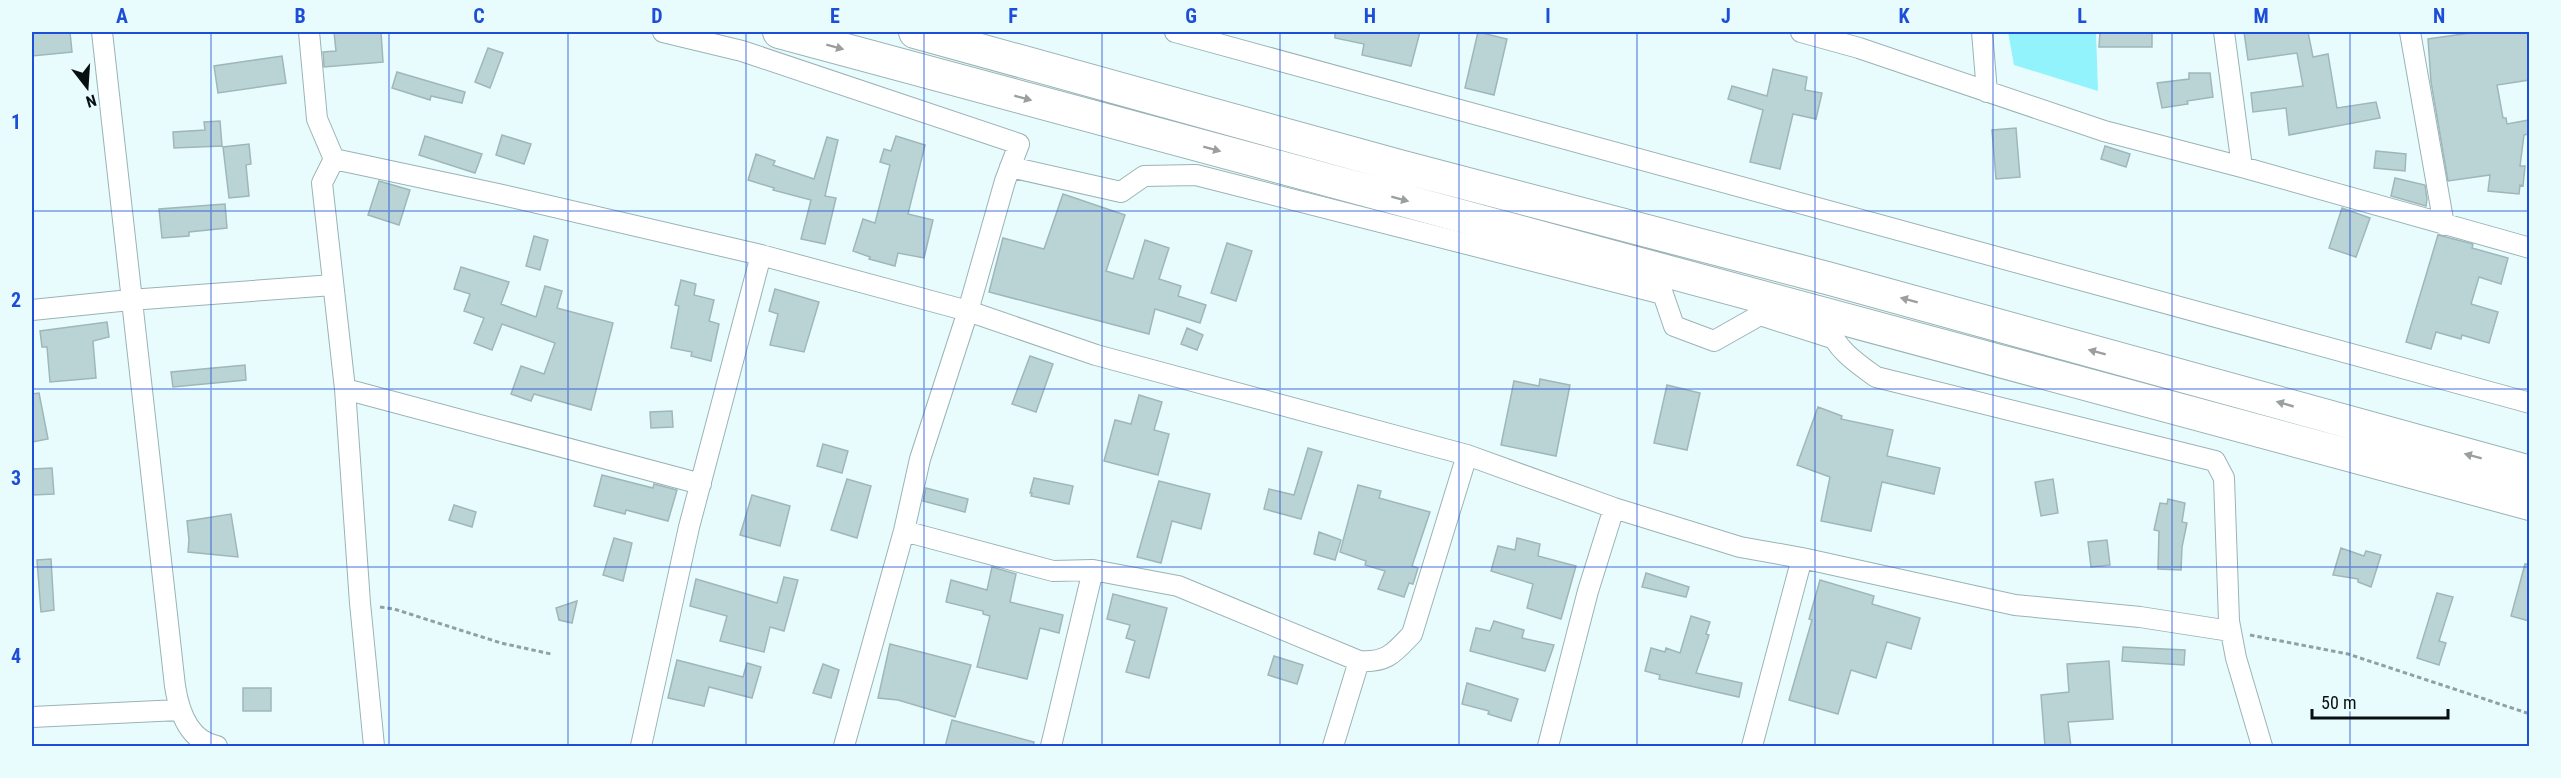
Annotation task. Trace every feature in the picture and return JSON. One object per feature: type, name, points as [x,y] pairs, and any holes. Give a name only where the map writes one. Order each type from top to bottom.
[{"type":"main road","points":[[779,32],[1827,326],[2529,504]]},
{"type":"main road","points":[[915,32],[1399,166],[1850,284],[2529,472]]},
{"type":"street","points":[[102,32],[130,300],[179,710],[189,727],[206,744],[217,747]]},
{"type":"street","points":[[309,32],[317,119],[334,159],[322,183],[345,389],[360,603],[374,747]]},
{"type":"street","points":[[663,32],[742,51],[1019,144],[920,459],[904,531],[844,747]]},
{"type":"street","points":[[1175,32],[2529,403]]},
{"type":"street","points":[[1801,32],[1859,48],[2104,131],[2242,167],[2529,248]]},
{"type":"street","points":[[1982,32],[1987,92]]},
{"type":"street","points":[[2224,32],[2242,167]]},
{"type":"street","points":[[2410,32],[2444,225]]},
{"type":"street","points":[[334,159],[498,194],[761,255],[968,311],[1096,355],[1467,455],[1614,508],[1740,547],[1802,558],[2015,606],[2140,617],[2230,631]]},
{"type":"street","points":[[1010,167],[1121,192],[1144,176],[1196,175],[1663,294],[1674,326],[1714,341],[1760,315],[1827,326],[1850,358],[1876,377],[2215,461],[2224,478],[2230,631],[2235,658],[2262,747]]},
{"type":"street","points":[[641,747],[700,484],[761,255]]},
{"type":"street","points":[[32,310],[130,300],[333,285]]},
{"type":"street","points":[[345,389],[700,484]]},
{"type":"street","points":[[904,531],[1053,571],[1093,570],[1178,585],[1359,661],[1375,662],[1391,656],[1412,634],[1467,455]]},
{"type":"street","points":[[1548,747],[1590,582],[1614,508]]},
{"type":"street","points":[[1752,747],[1802,558]]},
{"type":"street","points":[[1051,747],[1093,570]]},
{"type":"street","points":[[1333,747],[1359,661]]},
{"type":"street","points":[[32,717],[179,710]]},
{"type":"path","points":[[360,603],[394,609],[501,643],[551,654]]},
{"type":"path","points":[[2230,631],[2348,654],[2529,714]]},
{"type":"shaded area","points":[[2008,32],[2096,32],[2098,91],[2014,65]]},
{"type":"building","points":[[32,32],[70,32],[72,52],[32,56]]},
{"type":"building","points":[[334,32],[381,32],[383,62],[324,67],[323,52],[336,51]]},
{"type":"building","points":[[1335,32],[1420,32],[1411,66],[1362,55],[1364,44],[1335,38]]},
{"type":"building","points":[[1478,32],[1507,39],[1494,95],[1465,88]]},
{"type":"building","points":[[2100,32],[2152,32],[2152,47],[2099,47]]},
{"type":"building","points":[[2244,32],[2308,32],[2313,57],[2328,54],[2337,108],[2376,102],[2380,118],[2289,135],[2286,108],[2253,112],[2251,93],[2303,86],[2297,53],[2248,60]]},
{"type":"building","points":[[2477,32],[2529,32],[2529,80],[2497,85],[2503,118],[2506,118],[2507,124],[2529,120],[2529,134],[2524,135],[2520,166],[2525,166],[2523,186],[2520,185],[2519,194],[2488,191],[2490,175],[2448,181],[2431,82],[2428,39]]},
{"type":"building","points":[[488,48],[503,53],[490,88],[475,82]]},
{"type":"building","points":[[282,56],[286,83],[218,93],[214,66]]},
{"type":"building","points":[[1773,69],[1807,77],[1805,90],[1822,93],[1816,119],[1793,114],[1780,169],[1750,162],[1763,110],[1728,99],[1732,86],[1767,96]]},
{"type":"building","points":[[397,72],[465,92],[462,103],[431,96],[430,100],[392,88]]},
{"type":"building","points":[[2189,73],[2210,73],[2213,97],[2162,108],[2157,83],[2189,79]]},
{"type":"building","points":[[220,121],[222,146],[174,148],[173,132],[205,130],[204,122]]},
{"type":"building","points":[[2016,128],[2020,177],[1996,179],[1992,130]]},
{"type":"building","points":[[502,135],[531,144],[524,164],[496,155]]},
{"type":"building","points":[[425,136],[482,154],[475,173],[419,155]]},
{"type":"building","points":[[896,136],[925,145],[908,214],[933,220],[924,258],[898,253],[895,266],[869,259],[870,257],[853,251],[863,219],[875,223],[890,165],[880,162],[884,149],[891,151]]},
{"type":"building","points":[[827,137],[838,140],[825,196],[836,198],[825,244],[801,239],[811,200],[773,190],[774,188],[748,180],[756,154],[775,161],[773,165],[814,179]]},
{"type":"building","points":[[249,144],[251,164],[246,165],[249,196],[229,198],[223,147]]},
{"type":"building","points":[[2105,146],[2130,154],[2126,167],[2101,159]]},
{"type":"building","points":[[2376,151],[2406,154],[2405,171],[2374,168]]},
{"type":"building","points":[[2395,178],[2425,185],[2426,206],[2391,196]]},
{"type":"building","points":[[379,181],[410,190],[399,225],[368,215]]},
{"type":"building","points":[[1063,194],[1125,215],[1106,271],[1133,279],[1145,240],[1169,248],[1159,279],[1181,286],[1178,296],[1206,305],[1200,323],[1155,309],[1149,334],[989,292],[1003,238],[1044,249]]},
{"type":"building","points":[[225,204],[227,228],[189,232],[189,236],[162,238],[159,209]]},
{"type":"building","points":[[2342,208],[2370,218],[2356,257],[2329,248]]},
{"type":"building","points":[[2438,235],[2473,244],[2472,248],[2508,258],[2501,284],[2479,277],[2471,304],[2498,312],[2489,343],[2462,335],[2461,339],[2436,332],[2431,349],[2406,342]]},
{"type":"building","points":[[534,236],[548,240],[540,270],[526,266]]},
{"type":"building","points":[[1227,243],[1252,251],[1236,301],[1211,293]]},
{"type":"building","points":[[461,267],[509,282],[501,304],[536,317],[545,286],[562,291],[557,308],[613,323],[591,410],[534,394],[531,401],[511,394],[521,366],[544,374],[555,343],[502,324],[492,350],[474,343],[484,318],[464,311],[470,294],[454,289]]},
{"type":"building","points":[[681,280],[696,284],[694,295],[714,300],[709,321],[719,324],[711,361],[691,356],[692,352],[671,348],[679,306],[675,305]]},
{"type":"building","points":[[775,289],[819,302],[804,352],[770,345],[778,314],[769,311]]},
{"type":"building","points":[[107,322],[109,337],[93,341],[96,378],[50,382],[47,347],[42,347],[40,331]]},
{"type":"building","points":[[1187,328],[1203,335],[1197,350],[1181,344]]},
{"type":"building","points":[[1030,356],[1053,364],[1036,412],[1012,404]]},
{"type":"building","points":[[245,365],[246,380],[173,387],[171,372]]},
{"type":"building","points":[[1540,379],[1570,385],[1556,456],[1501,445],[1514,381],[1539,386]]},
{"type":"building","points":[[1667,385],[1700,393],[1687,450],[1654,443]]},
{"type":"building","points":[[39,393],[48,439],[32,442],[32,394]]},
{"type":"building","points":[[1139,395],[1162,402],[1154,430],[1169,434],[1158,475],[1104,461],[1115,420],[1131,424]]},
{"type":"building","points":[[1818,407],[1842,416],[1841,419],[1893,430],[1887,456],[1940,468],[1934,494],[1882,482],[1871,531],[1821,521],[1830,477],[1797,465]]},
{"type":"building","points":[[672,411],[673,427],[651,428],[650,412]]},
{"type":"building","points":[[823,444],[848,451],[842,473],[817,466]]},
{"type":"building","points":[[1308,448],[1322,452],[1301,519],[1264,509],[1269,489],[1294,495]]},
{"type":"building","points":[[52,468],[54,494],[33,495],[32,469]]},
{"type":"building","points":[[602,475],[653,488],[654,484],[677,490],[668,521],[626,510],[625,514],[594,506]]},
{"type":"building","points":[[1034,478],[1073,486],[1069,504],[1031,496]]},
{"type":"building","points":[[847,479],[871,486],[857,538],[831,530]]},
{"type":"building","points":[[2053,479],[2058,513],[2041,516],[2035,482]]},
{"type":"building","points":[[1159,481],[1210,494],[1201,529],[1172,521],[1161,563],[1137,557]]},
{"type":"building","points":[[1358,485],[1381,491],[1379,498],[1430,512],[1412,566],[1418,568],[1413,584],[1409,583],[1404,597],[1378,589],[1385,571],[1365,565],[1366,561],[1340,552]]},
{"type":"building","points":[[926,488],[968,499],[965,512],[923,501]]},
{"type":"building","points":[[752,495],[790,506],[780,546],[740,535]]},
{"type":"building","points":[[2168,499],[2185,503],[2182,522],[2187,523],[2182,547],[2181,570],[2158,569],[2159,531],[2154,530],[2160,503],[2167,504]]},
{"type":"building","points":[[454,505],[476,512],[472,527],[449,520]]},
{"type":"building","points":[[231,514],[238,557],[188,552],[187,521]]},
{"type":"building","points":[[1319,532],[1341,540],[1335,560],[1314,554]]},
{"type":"building","points":[[614,538],[632,543],[623,581],[603,575]]},
{"type":"building","points":[[1517,538],[1540,544],[1538,556],[1576,566],[1561,619],[1527,608],[1533,584],[1491,571],[1498,546],[1515,550]]},
{"type":"building","points":[[2107,540],[2110,565],[2091,567],[2088,542]]},
{"type":"building","points":[[2341,548],[2364,556],[2366,551],[2381,555],[2371,587],[2358,582],[2358,579],[2333,575]]},
{"type":"building","points":[[51,559],[54,610],[41,612],[37,560]]},
{"type":"building","points":[[2525,564],[2529,564],[2529,621],[2511,616]]},
{"type":"building","points":[[992,567],[1016,574],[1010,602],[1063,615],[1059,633],[1040,628],[1027,679],[977,667],[990,616],[983,614],[983,611],[946,602],[951,580],[987,590]]},
{"type":"building","points":[[1646,573],[1689,587],[1686,597],[1642,587]]},
{"type":"building","points":[[784,577],[798,580],[784,631],[770,627],[764,652],[720,641],[727,616],[690,606],[696,579],[777,603]]},
{"type":"building","points":[[1820,580],[1874,596],[1872,604],[1920,618],[1911,649],[1887,642],[1876,678],[1851,670],[1838,714],[1789,700],[1812,620],[1809,619]]},
{"type":"building","points":[[2437,593],[2453,597],[2439,641],[2446,643],[2439,665],[2417,658]]},
{"type":"building","points":[[1113,594],[1167,608],[1149,678],[1126,672],[1135,641],[1126,638],[1130,625],[1107,619]]},
{"type":"building","points":[[577,601],[572,623],[559,620],[556,608]]},
{"type":"building","points":[[1691,616],[1710,622],[1706,634],[1709,635],[1696,673],[1742,683],[1739,697],[1659,679],[1660,675],[1645,671],[1651,648],[1665,652],[1666,648],[1680,653]]},
{"type":"building","points":[[1494,621],[1524,630],[1522,638],[1554,645],[1545,671],[1470,651],[1476,628],[1490,631]]},
{"type":"building","points":[[890,644],[971,665],[955,717],[898,700],[878,698]]},
{"type":"building","points":[[2123,647],[2185,650],[2184,665],[2122,661]]},
{"type":"building","points":[[1274,656],[1303,665],[1297,684],[1268,675]]},
{"type":"building","points":[[677,660],[743,677],[747,663],[761,667],[752,698],[709,687],[704,706],[668,698]]},
{"type":"building","points":[[2109,661],[2113,719],[2068,722],[2071,747],[2045,747],[2041,695],[2069,692],[2067,664]]},
{"type":"building","points":[[823,664],[839,670],[831,698],[813,693]]},
{"type":"building","points":[[1467,683],[1518,699],[1511,721],[1488,714],[1489,711],[1462,704]]},
{"type":"building","points":[[243,688],[271,688],[271,711],[243,711]]},
{"type":"building","points":[[952,720],[1034,742],[1033,747],[945,747]]}]
